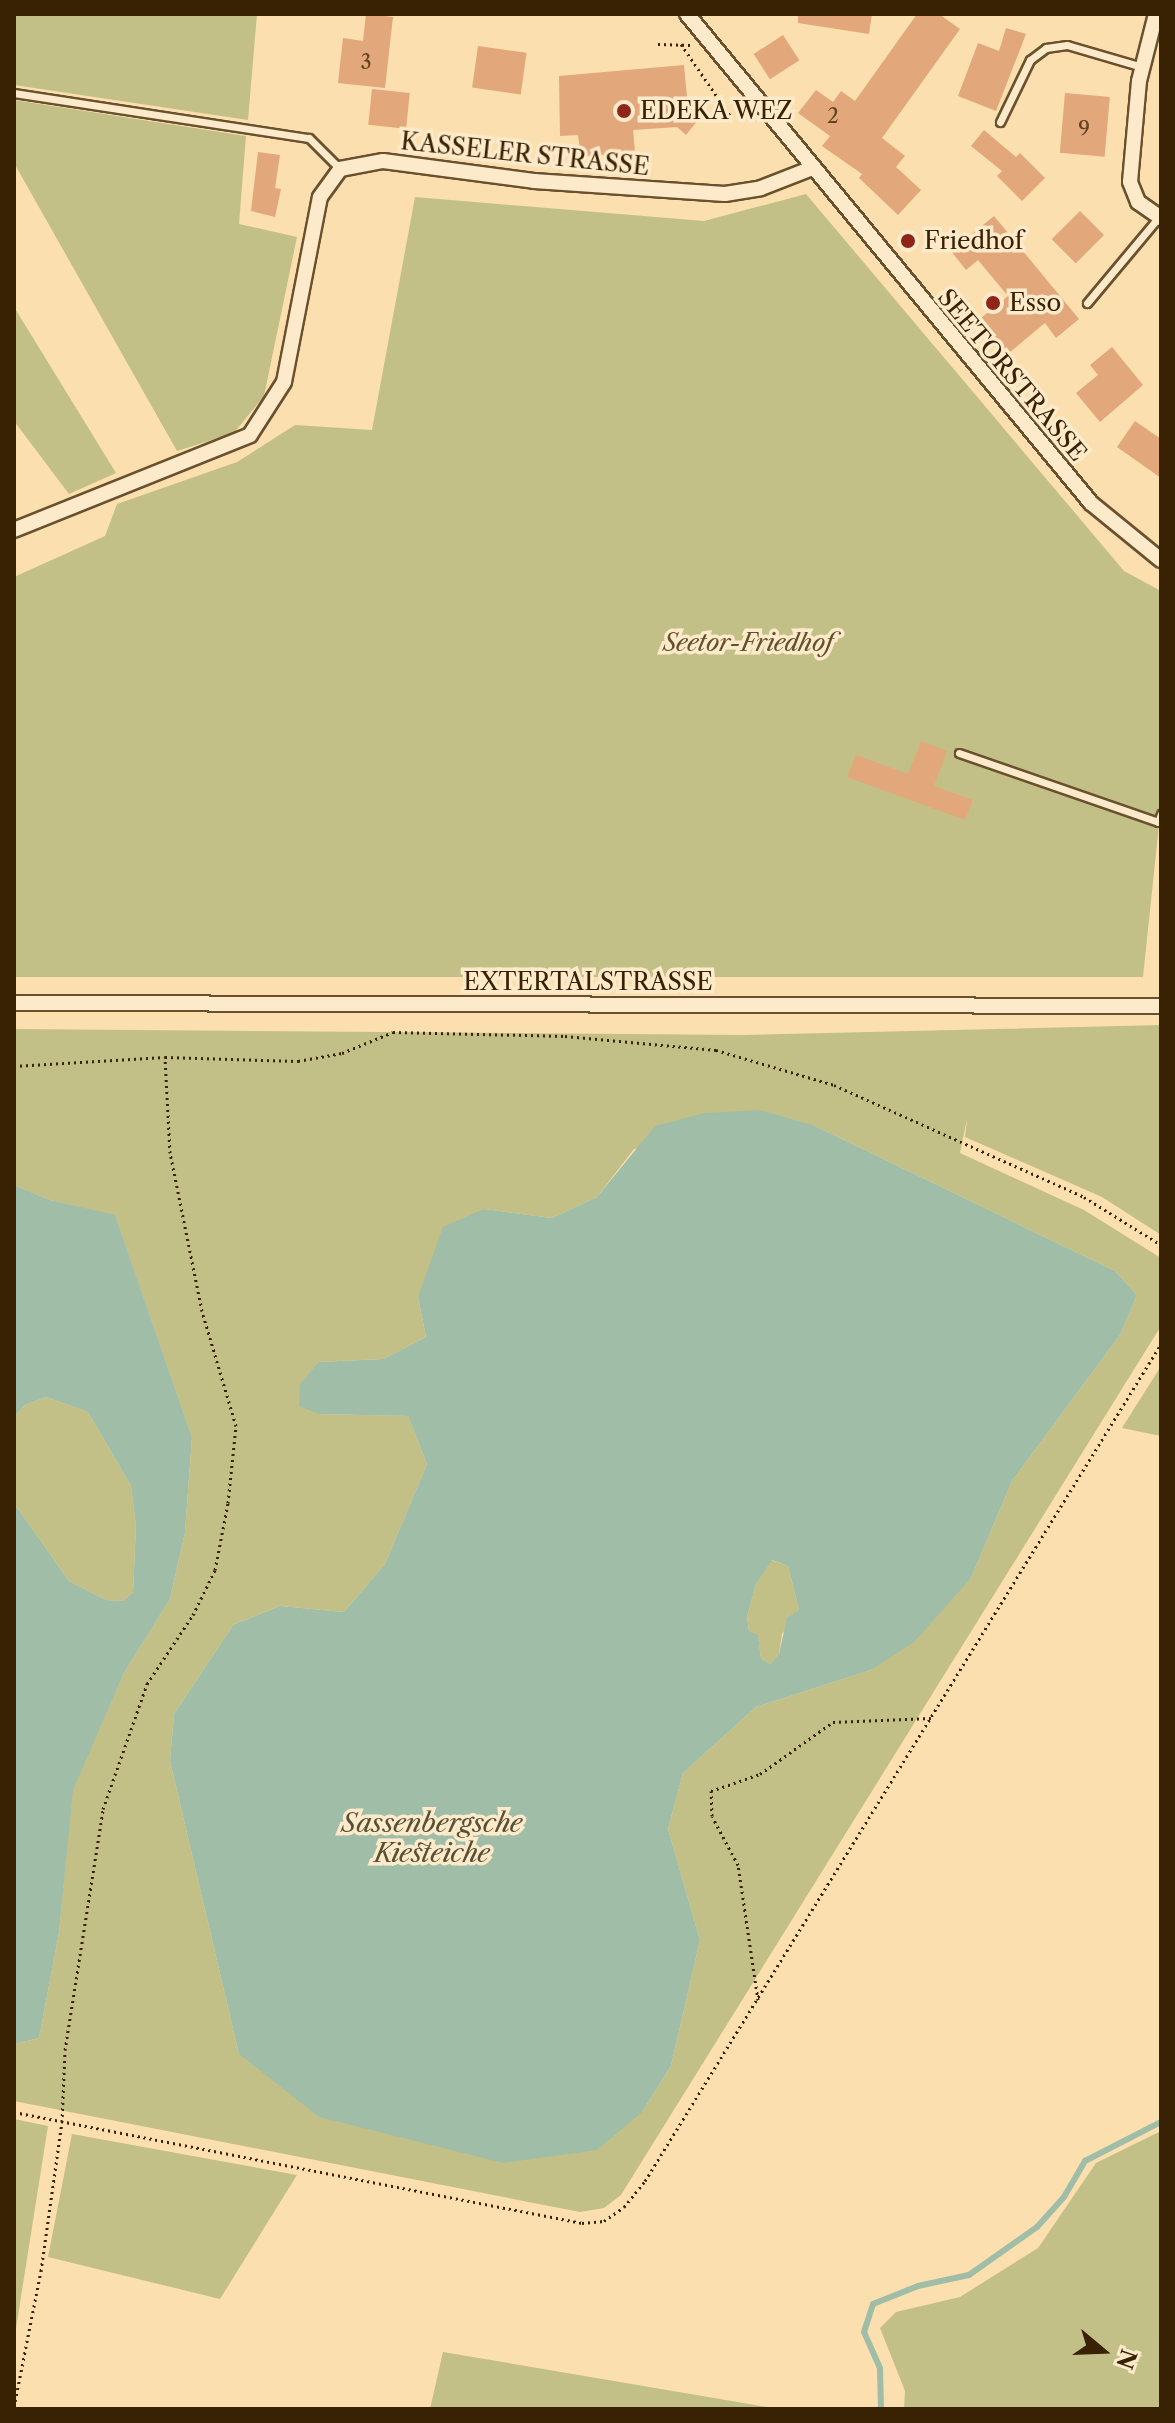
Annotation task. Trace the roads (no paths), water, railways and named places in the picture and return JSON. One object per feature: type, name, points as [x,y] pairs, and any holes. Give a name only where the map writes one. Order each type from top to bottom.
[{"type":"street","name":"SEETORSTRASSE","points":[[687,14],[810,169],[1091,503],[1161,560]]},
{"type":"street","points":[[1156,14],[1142,67],[1130,182],[1138,202],[1160,218]]},
{"type":"street","name":"KASSELER STRASSE","points":[[340,169],[383,161],[534,181],[725,194],[761,188],[810,169]]},
{"type":"street","points":[[14,530],[219,452],[250,435],[284,382],[320,197],[340,169]]},
{"type":"street","name":"EXTERTALSTRASSE","points":[[14,1003],[1161,1006]]},
{"type":"lane","points":[[1000,122],[1030,60],[1046,48],[1067,45],[1142,67]]},
{"type":"lane","points":[[14,93],[309,138],[340,169]]},
{"type":"lane","points":[[1087,303],[1160,218]]},
{"type":"lane","points":[[959,753],[1158,822],[1161,814]]},
{"type":"water","name":"Sassenbergsche Kiesteiche","points":[[760,1110],[815,1126],[1115,1271],[1137,1295],[1120,1335],[1012,1481],[971,1578],[914,1642],[871,1670],[756,1707],[683,1773],[668,1829],[700,1940],[671,2066],[642,2112],[597,2150],[503,2163],[319,2117],[239,2054],[170,1761],[174,1714],[233,1625],[280,1606],[344,1612],[385,1564],[427,1464],[408,1416],[319,1414],[299,1406],[300,1384],[319,1362],[383,1359],[426,1337],[418,1297],[443,1227],[484,1209],[552,1218],[597,1197],[655,1126],[705,1113]],"holes":[[[772,1560],[788,1566],[799,1610],[787,1618],[779,1654],[770,1664],[761,1658],[758,1635],[749,1631],[747,1617],[756,1584]]]},
{"type":"water","points":[[14,1185],[50,1200],[115,1215],[192,1437],[185,1532],[170,1599],[124,1673],[73,1790],[59,1933],[39,2038],[14,2044],[14,1503],[69,1581],[106,1600],[123,1601],[133,1592],[136,1526],[131,1486],[88,1412],[46,1397],[25,1405],[14,1417]]},
{"type":"waterway","points":[[881,2409],[880,2368],[864,2332],[873,2304],[918,2286],[969,2275],[1037,2227],[1064,2197],[1085,2161],[1161,2122]]},
{"type":"place","name":"EDEKA WEZ","points":[[624,111]]},
{"type":"place","name":"Friedhof","points":[[908,241]]},
{"type":"place","name":"Esso","points":[[993,303]]},
{"type":"park label","name":"Seetor-Friedhof","points":[[748,643]]}]
